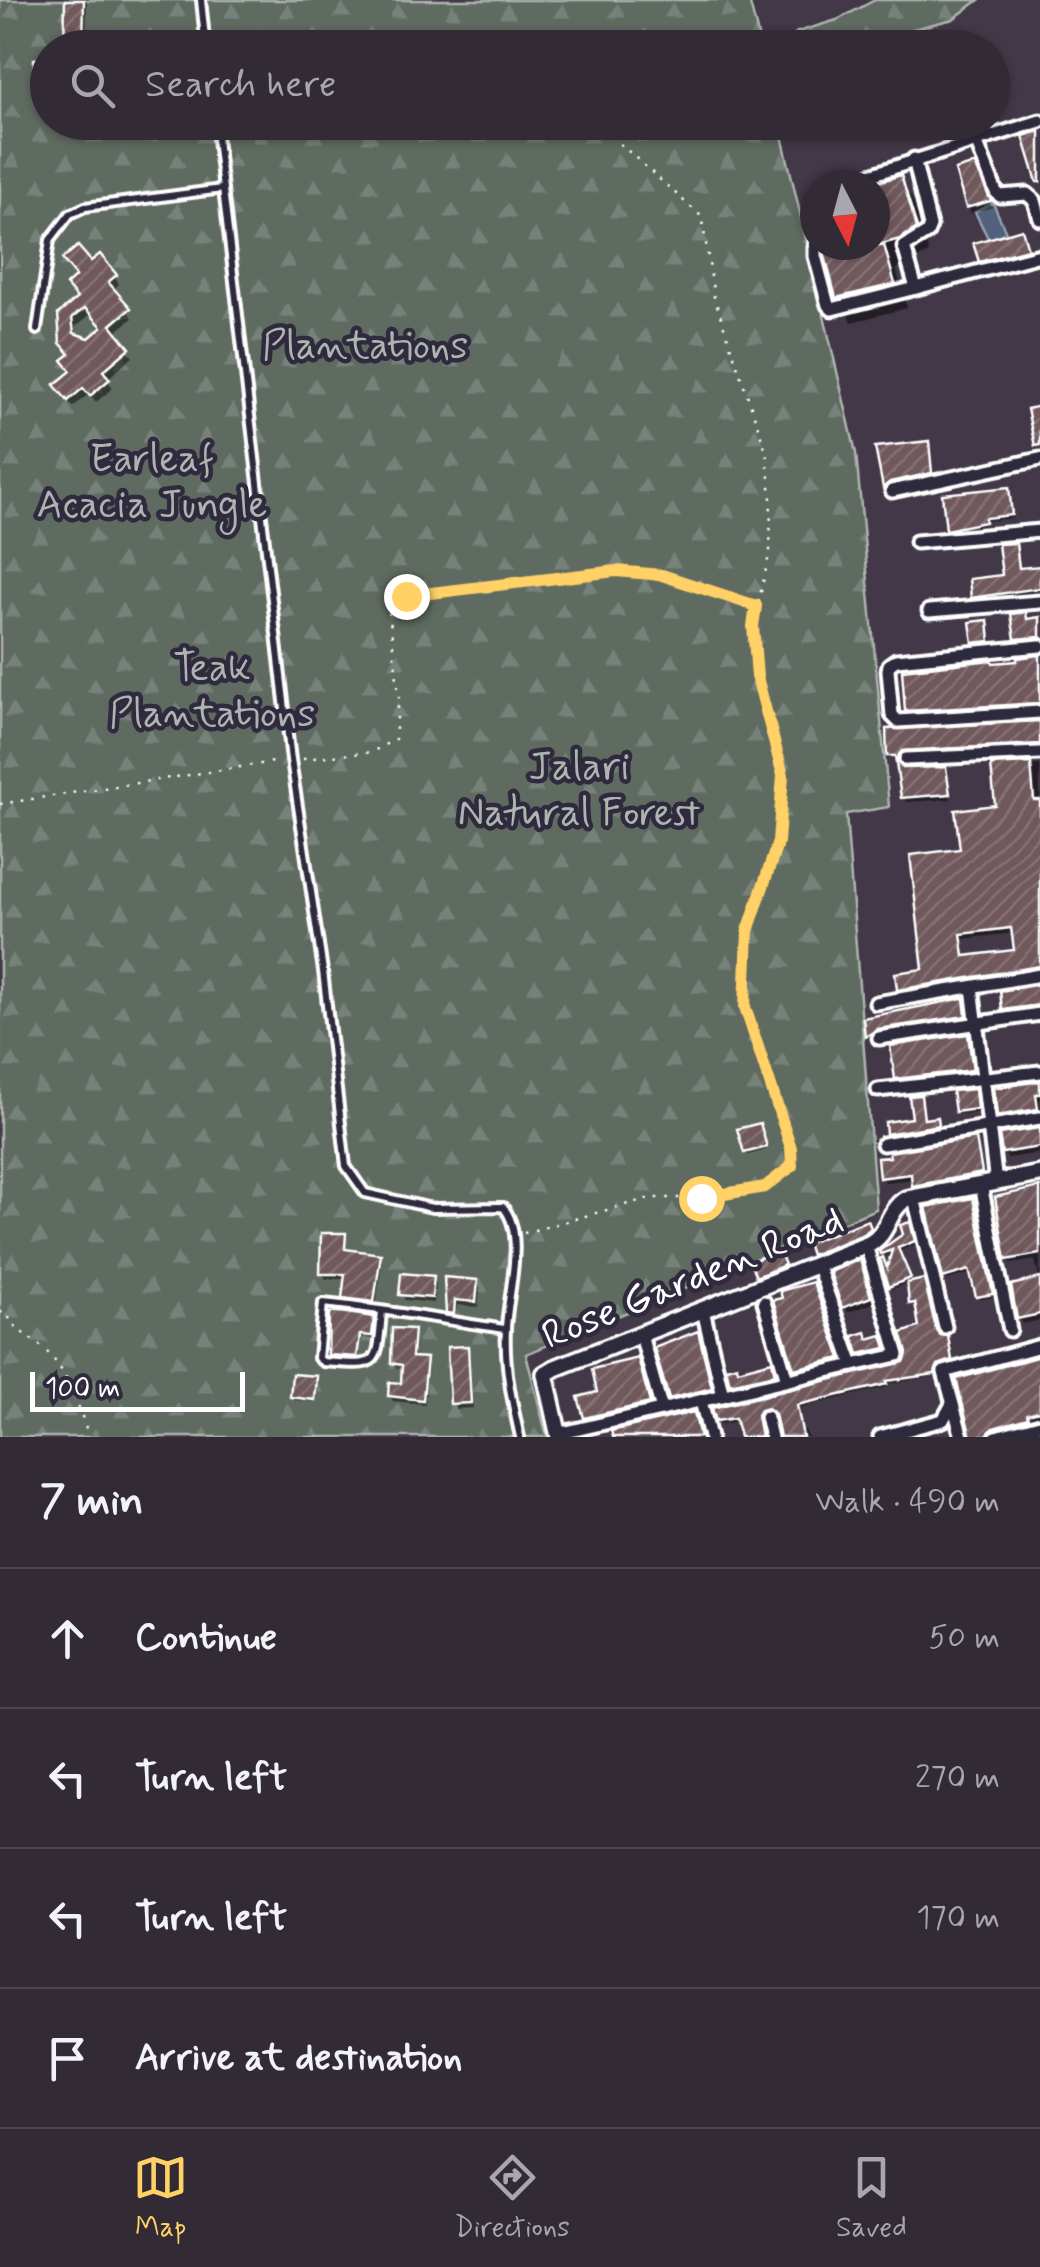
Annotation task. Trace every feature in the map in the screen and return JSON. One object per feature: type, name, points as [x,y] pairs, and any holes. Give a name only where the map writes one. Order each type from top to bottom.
[{"type":"street","points":[[1010,130],[1040,121]]},
{"type":"street","points":[[882,170],[976,140],[996,192],[1000,196],[1027,194],[1040,219]]},
{"type":"street","points":[[914,159],[930,226],[926,234],[904,247],[916,288]]},
{"type":"street","points":[[816,260],[832,308],[1040,255]]},
{"type":"street","points":[[892,491],[1040,459]]},
{"type":"street","points":[[916,542],[1040,531]]},
{"type":"street","points":[[929,610],[1040,602]]},
{"type":"street","points":[[1040,646],[896,660],[888,670],[892,715],[898,721],[1040,712]]},
{"type":"street","points":[[906,759],[1040,752]]},
{"type":"street","points":[[876,1003],[1040,975]]},
{"type":"street","points":[[972,986],[989,1126],[988,1184],[1010,1330]]},
{"type":"street","points":[[879,1038],[1040,1014]]},
{"type":"street","points":[[878,1090],[1040,1072]]},
{"type":"street","points":[[883,1144],[1040,1118]]},
{"type":"street","points":[[945,1327],[910,1199],[1040,1174]]},
{"type":"street","name":"Rose Garden Road","points":[[558,1435],[545,1374],[877,1240],[895,1207],[910,1199]]},
{"type":"street","points":[[558,1435],[898,1355],[866,1245]]},
{"type":"street","points":[[818,1264],[853,1366]]},
{"type":"street","points":[[764,1302],[788,1380]]},
{"type":"street","points":[[704,1310],[723,1396]]},
{"type":"street","points":[[641,1335],[662,1410]]},
{"type":"street","points":[[962,1437],[944,1376],[946,1370],[1040,1346]]},
{"type":"street","points":[[700,1401],[710,1437]]},
{"type":"street","points":[[880,1437],[943,1420],[952,1404]]},
{"type":"street","points":[[766,1417],[771,1437]]},
{"type":"street","points":[[996,1437],[1040,1425]]},
{"type":"lane","points":[[201,0],[204,30]]},
{"type":"lane","points":[[216,140],[291,760],[323,971],[346,1166],[366,1193],[432,1208],[503,1207],[512,1218],[514,1268],[506,1329],[510,1396],[520,1437]]},
{"type":"lane","points":[[37,330],[50,240],[70,214],[85,207],[222,189]]},
{"type":"lane","points":[[382,1311],[374,1360],[365,1365],[323,1362],[318,1358],[322,1303],[382,1311],[506,1329]]},
{"type":"path","points":[[513,1236],[650,1198],[701,1198],[765,1187],[792,1166],[791,1148],[745,1007],[748,931],[778,842],[783,775],[757,677],[753,626],[770,551],[772,495],[766,450],[714,297],[702,217],[619,143]]},
{"type":"path","points":[[0,804],[291,760],[372,752],[395,739],[399,696],[389,611],[406,596],[616,571],[662,575],[756,606]]},
{"type":"path","points":[[0,1312],[6,1313],[18,1332],[47,1352],[74,1393],[90,1437]]},
{"type":"green space","points":[[0,0],[749,0],[757,30],[30,30],[30,140],[783,140],[800,213],[800,260],[811,260],[856,453],[889,807],[846,814],[876,1209],[526,1354],[547,1437],[0,1437]]},
{"type":"green space","points":[[875,0],[979,0],[953,19],[909,30],[804,30],[837,20]]},
{"type":"water","points":[[993,203],[1006,232],[989,240],[975,212]]},
{"type":"building","points":[[65,0],[84,0],[83,30],[64,30]]},
{"type":"building","points":[[1040,131],[1040,182],[1037,182],[1023,136]]},
{"type":"building","points":[[975,164],[991,201],[966,208],[955,170]]},
{"type":"building","points":[[901,175],[917,228],[890,242],[890,178]]},
{"type":"building","points":[[1022,229],[1028,249],[979,262],[973,243]]},
{"type":"building","points":[[78,246],[91,261],[100,254],[117,275],[108,282],[131,308],[111,325],[130,348],[103,371],[110,379],[90,396],[83,388],[68,401],[54,385],[71,371],[62,360],[70,354],[60,343],[58,314],[77,298],[66,285],[76,276],[62,259]],"holes":[[[85,308],[102,327],[89,338],[74,333],[72,318]]]},
{"type":"building","points":[[826,260],[888,260],[895,284],[836,298]]},
{"type":"building","points":[[1040,406],[1040,445],[1035,446],[1027,409]]},
{"type":"building","points":[[929,441],[932,473],[890,482],[883,488],[875,447]]},
{"type":"building","points":[[1009,487],[1012,515],[985,518],[985,522],[946,530],[942,494]]},
{"type":"building","points":[[1016,543],[1019,568],[1040,566],[1040,588],[971,598],[969,579],[1002,575],[998,544]]},
{"type":"building","points":[[1026,612],[1027,619],[1040,617],[1040,637],[1015,639],[1011,614]]},
{"type":"building","points":[[988,620],[990,641],[973,643],[970,622]]},
{"type":"building","points":[[1040,655],[1040,703],[905,711],[902,670],[1017,661]]},
{"type":"building","points":[[1040,721],[1040,744],[902,751],[897,760],[903,768],[946,767],[950,794],[901,798],[895,756],[887,756],[886,729]]},
{"type":"building","points":[[1031,763],[1034,800],[1040,800],[1040,966],[897,990],[895,973],[923,969],[910,855],[960,849],[955,810],[995,805],[991,765]],"holes":[[[1011,928],[1014,950],[964,956],[961,934]]]},
{"type":"building","points":[[1040,984],[1040,1005],[1002,1010],[1000,991]]},
{"type":"building","points":[[964,998],[966,1016],[878,1029],[865,1037],[863,1018]]},
{"type":"building","points":[[968,1034],[973,1070],[895,1079],[890,1046]]},
{"type":"building","points":[[1040,1081],[1040,1094],[1036,1094],[1038,1109],[997,1116],[994,1088]]},
{"type":"building","points":[[975,1089],[977,1109],[955,1112],[952,1091]]},
{"type":"building","points":[[921,1095],[924,1119],[938,1117],[939,1125],[886,1134],[885,1122],[912,1118],[909,1096]]},
{"type":"building","points":[[760,1123],[767,1147],[744,1153],[737,1129]]},
{"type":"building","points":[[1040,1128],[1040,1147],[1002,1153],[999,1134]]},
{"type":"building","points":[[976,1138],[982,1173],[912,1186],[911,1174],[879,1178],[877,1158],[890,1157],[889,1152]]},
{"type":"building","points":[[1040,1187],[1040,1254],[1006,1260],[995,1197]]},
{"type":"building","points":[[973,1198],[993,1294],[976,1297],[969,1270],[943,1278],[926,1207]]},
{"type":"building","points":[[868,1220],[871,1228],[864,1234],[811,1255],[807,1243]]},
{"type":"building","points":[[910,1222],[915,1241],[898,1248],[911,1278],[888,1287],[880,1259],[883,1257],[887,1268],[892,1250],[881,1254],[879,1251],[903,1234],[900,1225]]},
{"type":"building","points":[[321,1233],[346,1233],[345,1249],[381,1254],[374,1302],[342,1298],[345,1274],[320,1274]]},
{"type":"building","points":[[779,1250],[785,1265],[756,1277],[750,1262]]},
{"type":"building","points":[[860,1259],[871,1297],[842,1308],[830,1272]]},
{"type":"building","points":[[401,1273],[434,1276],[432,1298],[399,1295]]},
{"type":"building","points":[[444,1277],[478,1280],[476,1302],[455,1300],[454,1314],[446,1313]]},
{"type":"building","points":[[1040,1278],[1040,1314],[1017,1319],[1011,1285]]},
{"type":"building","points":[[924,1279],[936,1329],[940,1335],[948,1336],[952,1360],[938,1365],[935,1374],[886,1381],[887,1384],[797,1405],[803,1437],[780,1437],[775,1414],[768,1408],[757,1415],[761,1437],[740,1437],[735,1418],[716,1421],[712,1408],[904,1362],[907,1353],[901,1333],[919,1327],[915,1303],[909,1304],[907,1283]]},
{"type":"building","points":[[813,1282],[841,1358],[794,1369],[773,1300],[782,1298],[780,1291]]},
{"type":"building","points":[[329,1313],[374,1317],[372,1336],[360,1335],[357,1357],[328,1355]]},
{"type":"building","points":[[392,1328],[414,1329],[412,1357],[427,1358],[423,1400],[388,1396],[389,1382],[401,1383],[402,1365],[391,1363]]},
{"type":"building","points":[[698,1331],[712,1388],[669,1399],[654,1348]]},
{"type":"building","points":[[866,1332],[868,1339],[882,1335],[886,1348],[859,1354],[853,1336]]},
{"type":"building","points":[[468,1346],[471,1403],[450,1404],[447,1347]]},
{"type":"building","points":[[1040,1356],[1040,1411],[993,1428],[987,1435],[971,1437],[956,1379]]},
{"type":"building","points":[[638,1358],[650,1403],[584,1418],[578,1397],[597,1392],[592,1369]]},
{"type":"building","points":[[772,1361],[775,1374],[730,1384],[726,1368],[737,1365],[738,1370]]},
{"type":"building","points":[[292,1374],[317,1376],[315,1400],[290,1397]]},
{"type":"building","points":[[694,1412],[700,1437],[613,1437],[611,1431]]},
{"type":"route","points":[[406,596],[616,571],[662,575],[756,606],[753,626],[757,677],[783,775],[778,842],[748,931],[745,1007],[791,1148],[792,1166],[765,1187],[701,1198]]},
{"type":"park label","name":"Plantations","points":[[365,347]]},
{"type":"park label","name":"Earleaf Acacia Jungle","points":[[152,483]]},
{"type":"park label","name":"Teak Plantations","points":[[212,692]]},
{"type":"park label","name":"Jalari Natural Forest","points":[[579,791]]}]
